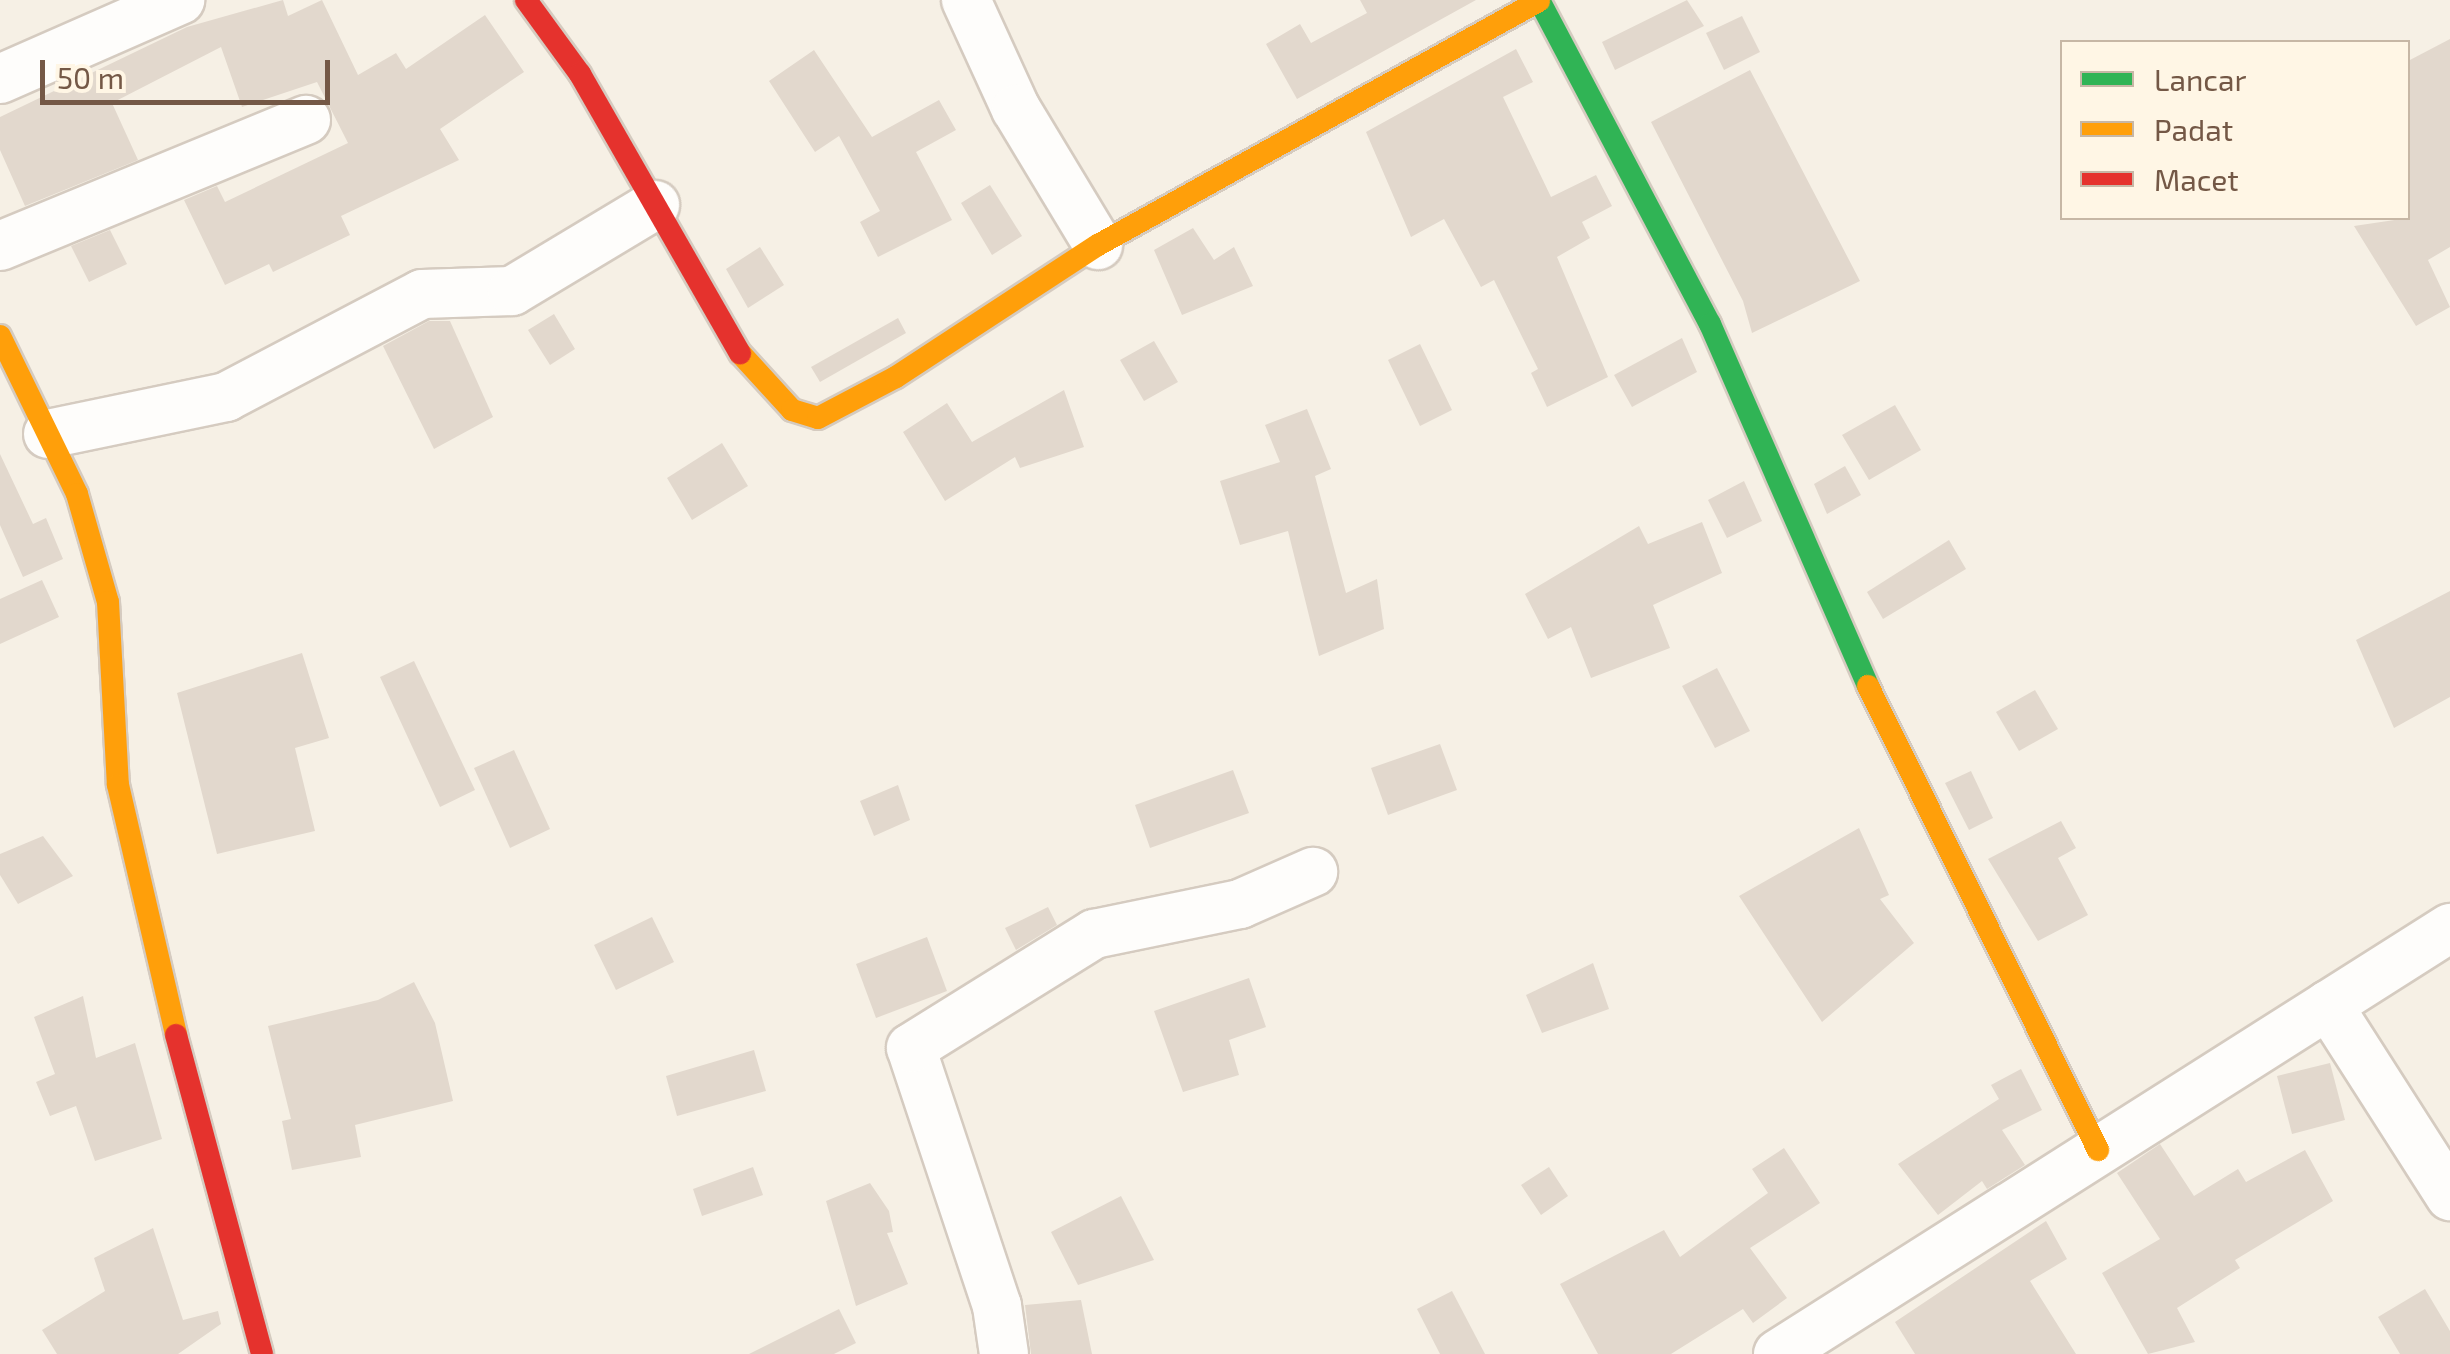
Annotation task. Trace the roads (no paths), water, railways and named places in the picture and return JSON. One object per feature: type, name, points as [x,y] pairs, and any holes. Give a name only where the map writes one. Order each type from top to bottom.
[{"type":"street","points":[[0,79],[180,0]]},
{"type":"street","points":[[526,0],[559,40],[734,346],[792,410],[818,418],[896,377],[1098,244],[1539,0],[1701,306],[1912,787],[2098,1150]]},
{"type":"street","points":[[966,0],[1016,109],[1098,244]]},
{"type":"street","points":[[0,246],[306,120]]},
{"type":"street","points":[[48,434],[226,396],[422,294],[512,291],[655,205]]},
{"type":"street","points":[[0,336],[77,494],[108,602],[118,784],[191,1098],[262,1354]]},
{"type":"street","points":[[1004,1354],[997,1306],[911,1048],[1094,934],[1240,904],[1314,872]]},
{"type":"street","points":[[1778,1354],[2450,928]]},
{"type":"street","points":[[2328,1005],[2450,1196]]}]
